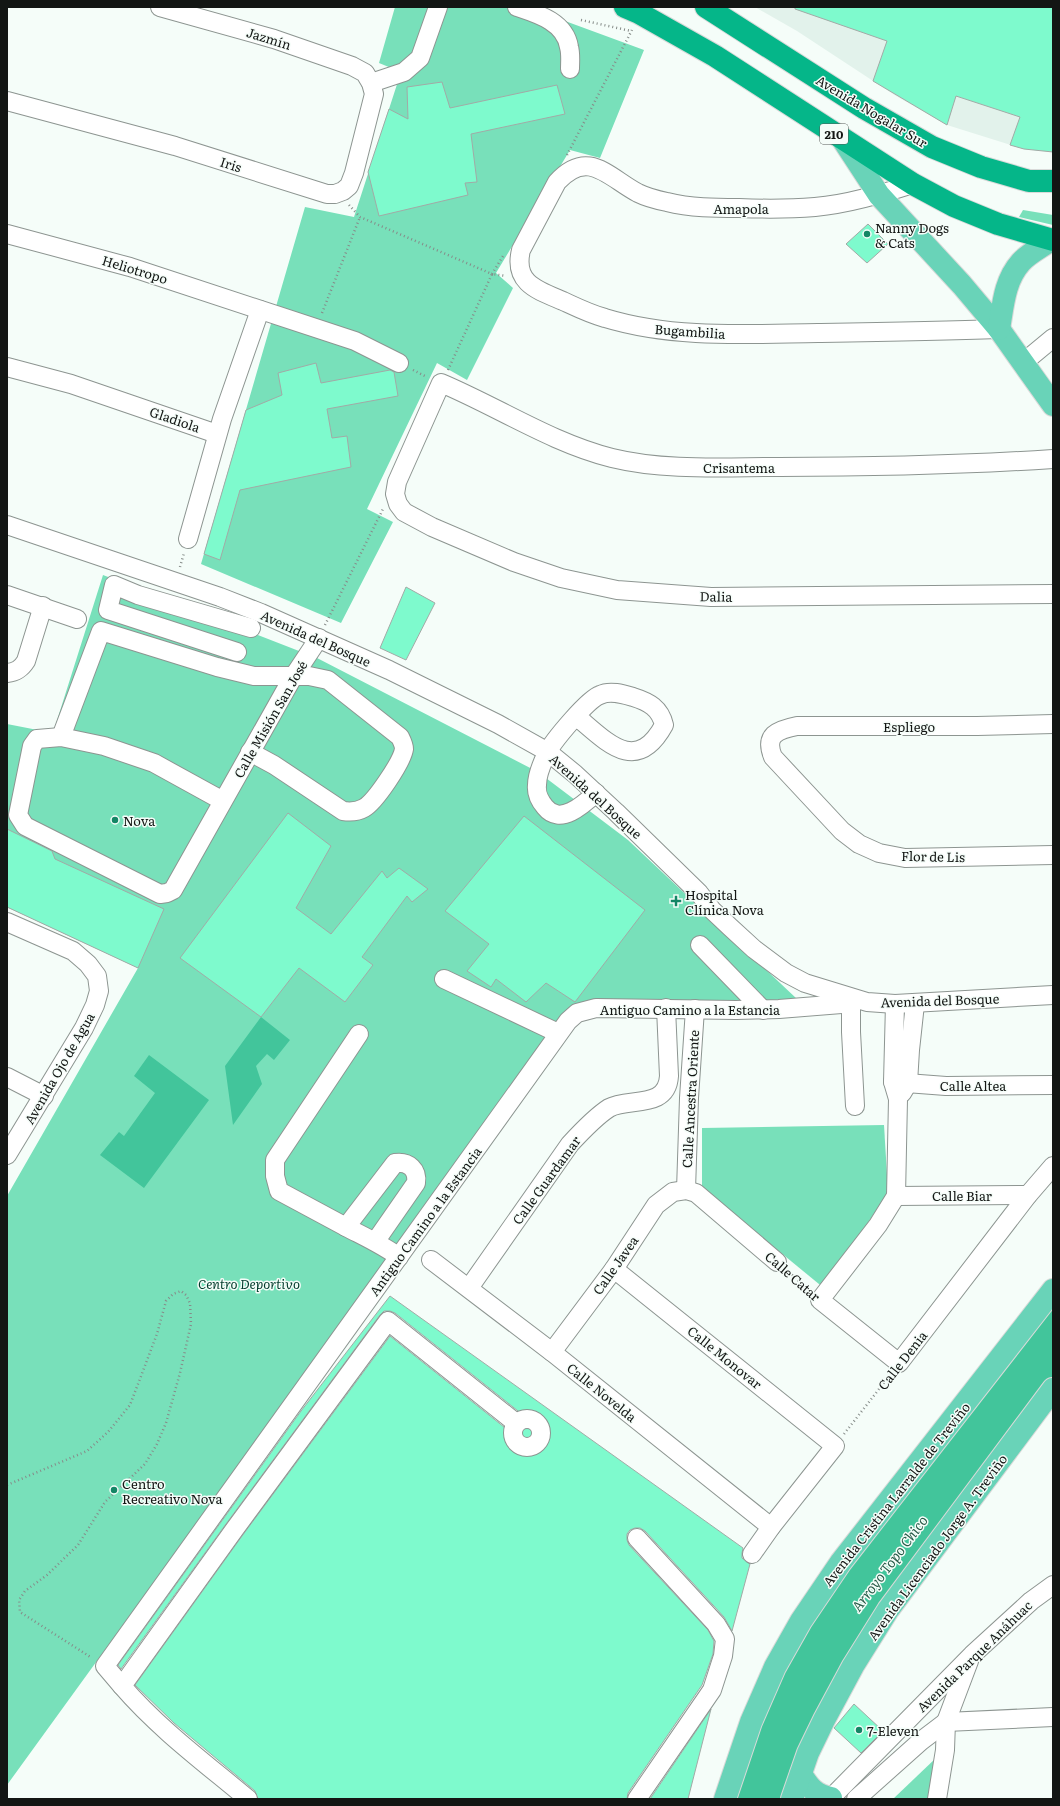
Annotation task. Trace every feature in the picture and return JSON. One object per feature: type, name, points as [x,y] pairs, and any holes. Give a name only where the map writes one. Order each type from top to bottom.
[{"type":"highway","name":"Avenida Nogalar Sur","points":[[706,7],[864,108],[932,147],[981,167],[1028,181],[1053,181]]},
{"type":"highway","name":"210","points":[[632,17],[715,56],[913,184],[960,209],[998,224],[1052,240]]},
{"type":"highway","points":[[1028,181],[1053,197]]},
{"type":"main road","points":[[843,140],[879,195],[962,285],[999,329],[1024,362],[1053,405]]},
{"type":"main road","points":[[999,329],[1005,294],[1012,274],[1022,261],[1052,240]]},
{"type":"main road","name":"Avenida Cristina Larralde de Treviño","points":[[725,1799],[751,1722],[775,1667],[801,1621],[841,1562],[1053,1290]]},
{"type":"main road","name":"Avenida Licenciado Jorge A. Treviño","points":[[792,1799],[808,1753],[824,1720],[853,1666],[888,1610],[1053,1389]]},
{"type":"main road","points":[[801,1774],[814,1792],[831,1799]]},
{"type":"street","name":"Jazmín","points":[[160,7],[274,39],[352,66],[365,73],[371,83]]},
{"type":"street","points":[[343,191],[349,186],[354,173],[374,94],[371,83],[404,72],[420,58],[438,7]]},
{"type":"street","points":[[517,7],[535,13],[558,26],[567,36],[570,47],[570,69]]},
{"type":"street","name":"Iris","points":[[7,101],[175,146],[327,194],[335,194],[343,191]]},
{"type":"street","points":[[520,273],[519,260],[521,250],[553,189],[565,174],[571,162]]},
{"type":"street","name":"Amapola","points":[[571,162],[595,167],[605,171],[639,193],[666,202],[699,208],[815,207],[879,195],[913,184]]},
{"type":"street","name":"Heliotropo","points":[[7,234],[130,267],[354,341],[399,363]]},
{"type":"street","name":"Bugambilia","points":[[520,273],[527,283],[540,291],[603,318],[661,331],[695,334],[746,334],[999,329]]},
{"type":"street","name":"Gladiola","points":[[7,367],[71,384],[217,434],[260,310]]},
{"type":"street","points":[[1024,362],[1053,338]]},
{"type":"street","points":[[397,482],[442,384]]},
{"type":"street","name":"Crisantema","points":[[442,384],[578,447],[612,458],[642,463],[679,466],[788,467],[1004,462],[1053,459]]},
{"type":"street","points":[[188,539],[217,434]]},
{"type":"street","name":"Dalia","points":[[397,482],[395,494],[398,504],[404,512],[432,527],[514,562],[561,578],[617,590],[711,596],[1053,594]]},
{"type":"street","name":"Avenida del Bosque","points":[[7,525],[175,581],[261,613],[389,670],[498,724],[548,752],[596,793],[670,864],[712,910],[754,949],[786,973],[805,983],[859,1003],[915,1004],[1053,995]]},
{"type":"street","points":[[61,737],[101,631],[114,585],[138,595],[251,628]]},
{"type":"street","points":[[7,595],[43,606],[77,619]]},
{"type":"street","points":[[7,673],[15,672],[21,668],[26,661],[43,606]]},
{"type":"street","points":[[108,610],[236,652]]},
{"type":"street","points":[[228,670],[236,652],[261,613]]},
{"type":"street","points":[[101,631],[228,670],[254,676],[309,676],[328,680],[400,737],[404,748],[401,760],[372,803],[363,809],[353,812],[343,811],[280,768],[250,752]]},
{"type":"street","name":"Calle Misión San José","points":[[223,801],[154,764],[104,746],[61,737],[37,739],[32,746],[18,815],[25,826],[160,894],[166,894],[173,890],[293,677],[319,638]]},
{"type":"street","points":[[576,716],[548,752],[537,784],[538,798],[548,811],[559,815],[577,810],[596,793]]},
{"type":"street","name":"Espliego","points":[[770,740],[775,734],[783,729],[797,726],[977,726],[1053,724]]},
{"type":"street","name":"Flor de Lis","points":[[770,740],[769,747],[773,757],[842,831],[859,844],[878,853],[905,858],[1053,855]]},
{"type":"street","name":"Avenida Ojo de Agua","points":[[7,922],[72,951],[88,964],[97,976],[98,991],[95,1005],[84,1028],[7,1155]]},
{"type":"street","points":[[700,945],[763,1010]]},
{"type":"street","points":[[444,979],[558,1033]]},
{"type":"street","points":[[855,1106],[859,1003]]},
{"type":"street","name":"Antiguo Camino a la Estancia","points":[[105,1666],[558,1033],[577,1013],[596,1008],[763,1010],[859,1003]]},
{"type":"street","points":[[820,1300],[878,1225],[896,1196],[900,1088],[895,1004]]},
{"type":"street","points":[[900,1088],[910,1050],[915,1004]]},
{"type":"street","name":"Calle Ancestra Oriente","points":[[664,1091],[668,1084],[669,1076],[666,1008]]},
{"type":"street","name":"Calle Ancestra Oriente","points":[[686,1190],[689,1098],[695,1009]]},
{"type":"street","points":[[359,1034],[275,1160],[275,1176],[279,1191],[375,1242],[399,1257]]},
{"type":"street","points":[[7,1077],[44,1096]]},
{"type":"street","name":"Calle Altea","points":[[900,1088],[1053,1085]]},
{"type":"street","name":"Calle Guardamar","points":[[470,1288],[570,1144],[584,1128],[610,1107],[654,1099],[664,1091]]},
{"type":"street","points":[[346,1227],[395,1163],[399,1162],[414,1168],[417,1174],[416,1183],[375,1242]]},
{"type":"street","name":"Calle Denia","points":[[899,1363],[1028,1195],[1053,1166]]},
{"type":"street","name":"Calle Catar","points":[[686,1190],[696,1193],[704,1199],[777,1262]]},
{"type":"street","name":"Calle Javea","points":[[552,1352],[614,1269],[656,1205],[673,1192],[686,1190]]},
{"type":"street","name":"Calle Biar","points":[[896,1196],[1028,1195]]},
{"type":"street","name":"Calle Novelda","points":[[431,1260],[470,1288],[552,1352],[771,1527]]},
{"type":"street","name":"Calle Monovar","points":[[614,1269],[835,1446]]},
{"type":"street","name":"Calle Catar","points":[[820,1300],[899,1363]]},
{"type":"street","points":[[366,1303],[516,1423]]},
{"type":"street","points":[[122,1686],[234,1530],[388,1321]]},
{"type":"street","points":[[752,1554],[771,1527],[835,1446]]},
{"type":"street","points":[[637,1538],[716,1624],[725,1639],[723,1656],[712,1690],[637,1799]]},
{"type":"street","name":"Avenida Parque Anáhuac","points":[[831,1799],[972,1655],[1031,1601],[1053,1585]]},
{"type":"street","points":[[937,1799],[945,1750],[946,1722],[972,1655]]},
{"type":"street","points":[[105,1666],[139,1706],[248,1799]]},
{"type":"street","points":[[946,1722],[1053,1716]]},
{"type":"street","name":"Avenida Parque Anáhuac","points":[[856,1799],[921,1741],[946,1722]]},
{"type":"path","points":[[571,162],[632,17],[581,20]]},
{"type":"path","points":[[343,191],[349,205],[360,217],[492,274],[504,277],[520,273]]},
{"type":"path","points":[[316,329],[360,217]]},
{"type":"path","points":[[399,363],[442,384],[492,274],[504,254]]},
{"type":"path","points":[[319,638],[397,482]]},
{"type":"path","points":[[175,581],[188,539]]},
{"type":"path","name":"Calle Catar","points":[[777,1262],[820,1300]]},
{"type":"path","points":[[7,1485],[87,1451],[108,1432],[130,1405],[157,1334],[166,1301],[173,1294],[180,1291],[186,1295],[190,1303],[191,1324],[180,1373],[166,1424],[157,1444],[145,1464],[105,1502],[78,1545],[47,1575],[25,1591],[19,1600],[20,1612],[105,1666]]},
{"type":"path","name":"Calle Denia","points":[[835,1446],[899,1363]]},
{"type":"shaded area","points":[[755,7],[1053,7],[1024,149],[947,125],[896,96],[797,31]]},
{"type":"green space","points":[[395,7],[527,7],[644,50],[600,158],[570,150],[496,273],[513,288],[467,380],[437,363],[367,509],[393,522],[341,623],[201,564],[305,207],[354,217],[401,72],[379,63]]},
{"type":"green space","points":[[1023,210],[1053,215],[1053,225],[1019,217]]},
{"type":"green space","name":"Centro Recreativo Nova","points":[[103,575],[317,658],[538,772],[628,840],[797,999],[571,1007],[7,1785],[7,1196],[138,968],[7,907],[7,724],[53,733]]},
{"type":"green space","points":[[884,1125],[888,1192],[825,1289],[702,1188],[702,1128]]},
{"type":"green space","points":[[937,1757],[931,1799],[893,1799]]},
{"type":"water","points":[[261,1017],[290,1040],[274,1060],[267,1054],[256,1066],[262,1084],[233,1125],[225,1066]]},
{"type":"water","points":[[149,1055],[209,1100],[144,1188],[100,1155],[119,1132],[124,1136],[155,1093],[134,1076]]},
{"type":"water","name":"Arroyo Topo Chico","points":[[1053,1290],[1053,1389],[888,1610],[792,1799],[725,1799],[775,1667]]},
{"type":"building","points":[[795,7],[1053,7],[1053,152],[1024,149],[1010,145],[1020,117],[956,96],[947,125],[873,81],[887,41],[795,9]]},
{"type":"building","points":[[442,82],[450,108],[557,85],[565,114],[471,134],[477,182],[465,183],[468,195],[379,216],[368,172],[389,109],[408,119],[407,87]]},
{"type":"building","name":"Nanny Dogs & Cats","points":[[868,224],[888,244],[867,263],[846,244]]},
{"type":"building","points":[[316,363],[321,383],[390,370],[394,372],[398,396],[327,409],[332,438],[347,436],[351,467],[240,490],[220,560],[204,554],[246,410],[282,395],[278,373]]},
{"type":"building","points":[[406,587],[435,603],[406,660],[380,648]]},
{"type":"building","points":[[288,813],[331,846],[296,908],[331,934],[382,871],[387,878],[399,868],[428,889],[412,902],[407,896],[362,957],[373,965],[345,1002],[299,968],[261,1017],[180,958]]},
{"type":"building","points":[[524,816],[645,910],[575,1002],[546,983],[526,1002],[496,979],[491,987],[467,971],[489,944],[445,911]]},
{"type":"building","points":[[7,829],[52,851],[55,859],[164,909],[138,968],[7,907]]},
{"type":"building","points":[[390,1296],[743,1548],[742,1558],[750,1564],[732,1631],[724,1617],[645,1531],[640,1528],[635,1528],[630,1530],[627,1534],[629,1545],[708,1630],[714,1641],[713,1654],[702,1685],[628,1793],[627,1799],[258,1799],[255,1791],[174,1723],[135,1685],[242,1536],[390,1336],[509,1431],[519,1433],[524,1429],[526,1420],[523,1415],[395,1313],[390,1311],[384,1311],[380,1315],[121,1669],[118,1665],[301,1411]]},
{"type":"building","name":"7-Eleven","points":[[854,1704],[883,1731],[861,1753],[834,1728]]},
{"type":"building","points":[[711,1709],[688,1799],[650,1799]]},
{"type":"place","name":"Nanny Dogs & Cats","points":[[867,234]]},
{"type":"place","name":"Nova","points":[[115,820]]},
{"type":"place","name":"Hospital Clínica Nova","points":[[676,901]]},
{"type":"place","name":"Centro Recreativo Nova","points":[[114,1490]]},
{"type":"place","name":"7-Eleven","points":[[859,1730]]},
{"type":"park label","name":"Centro Deportivo","points":[[249,1283]]}]
